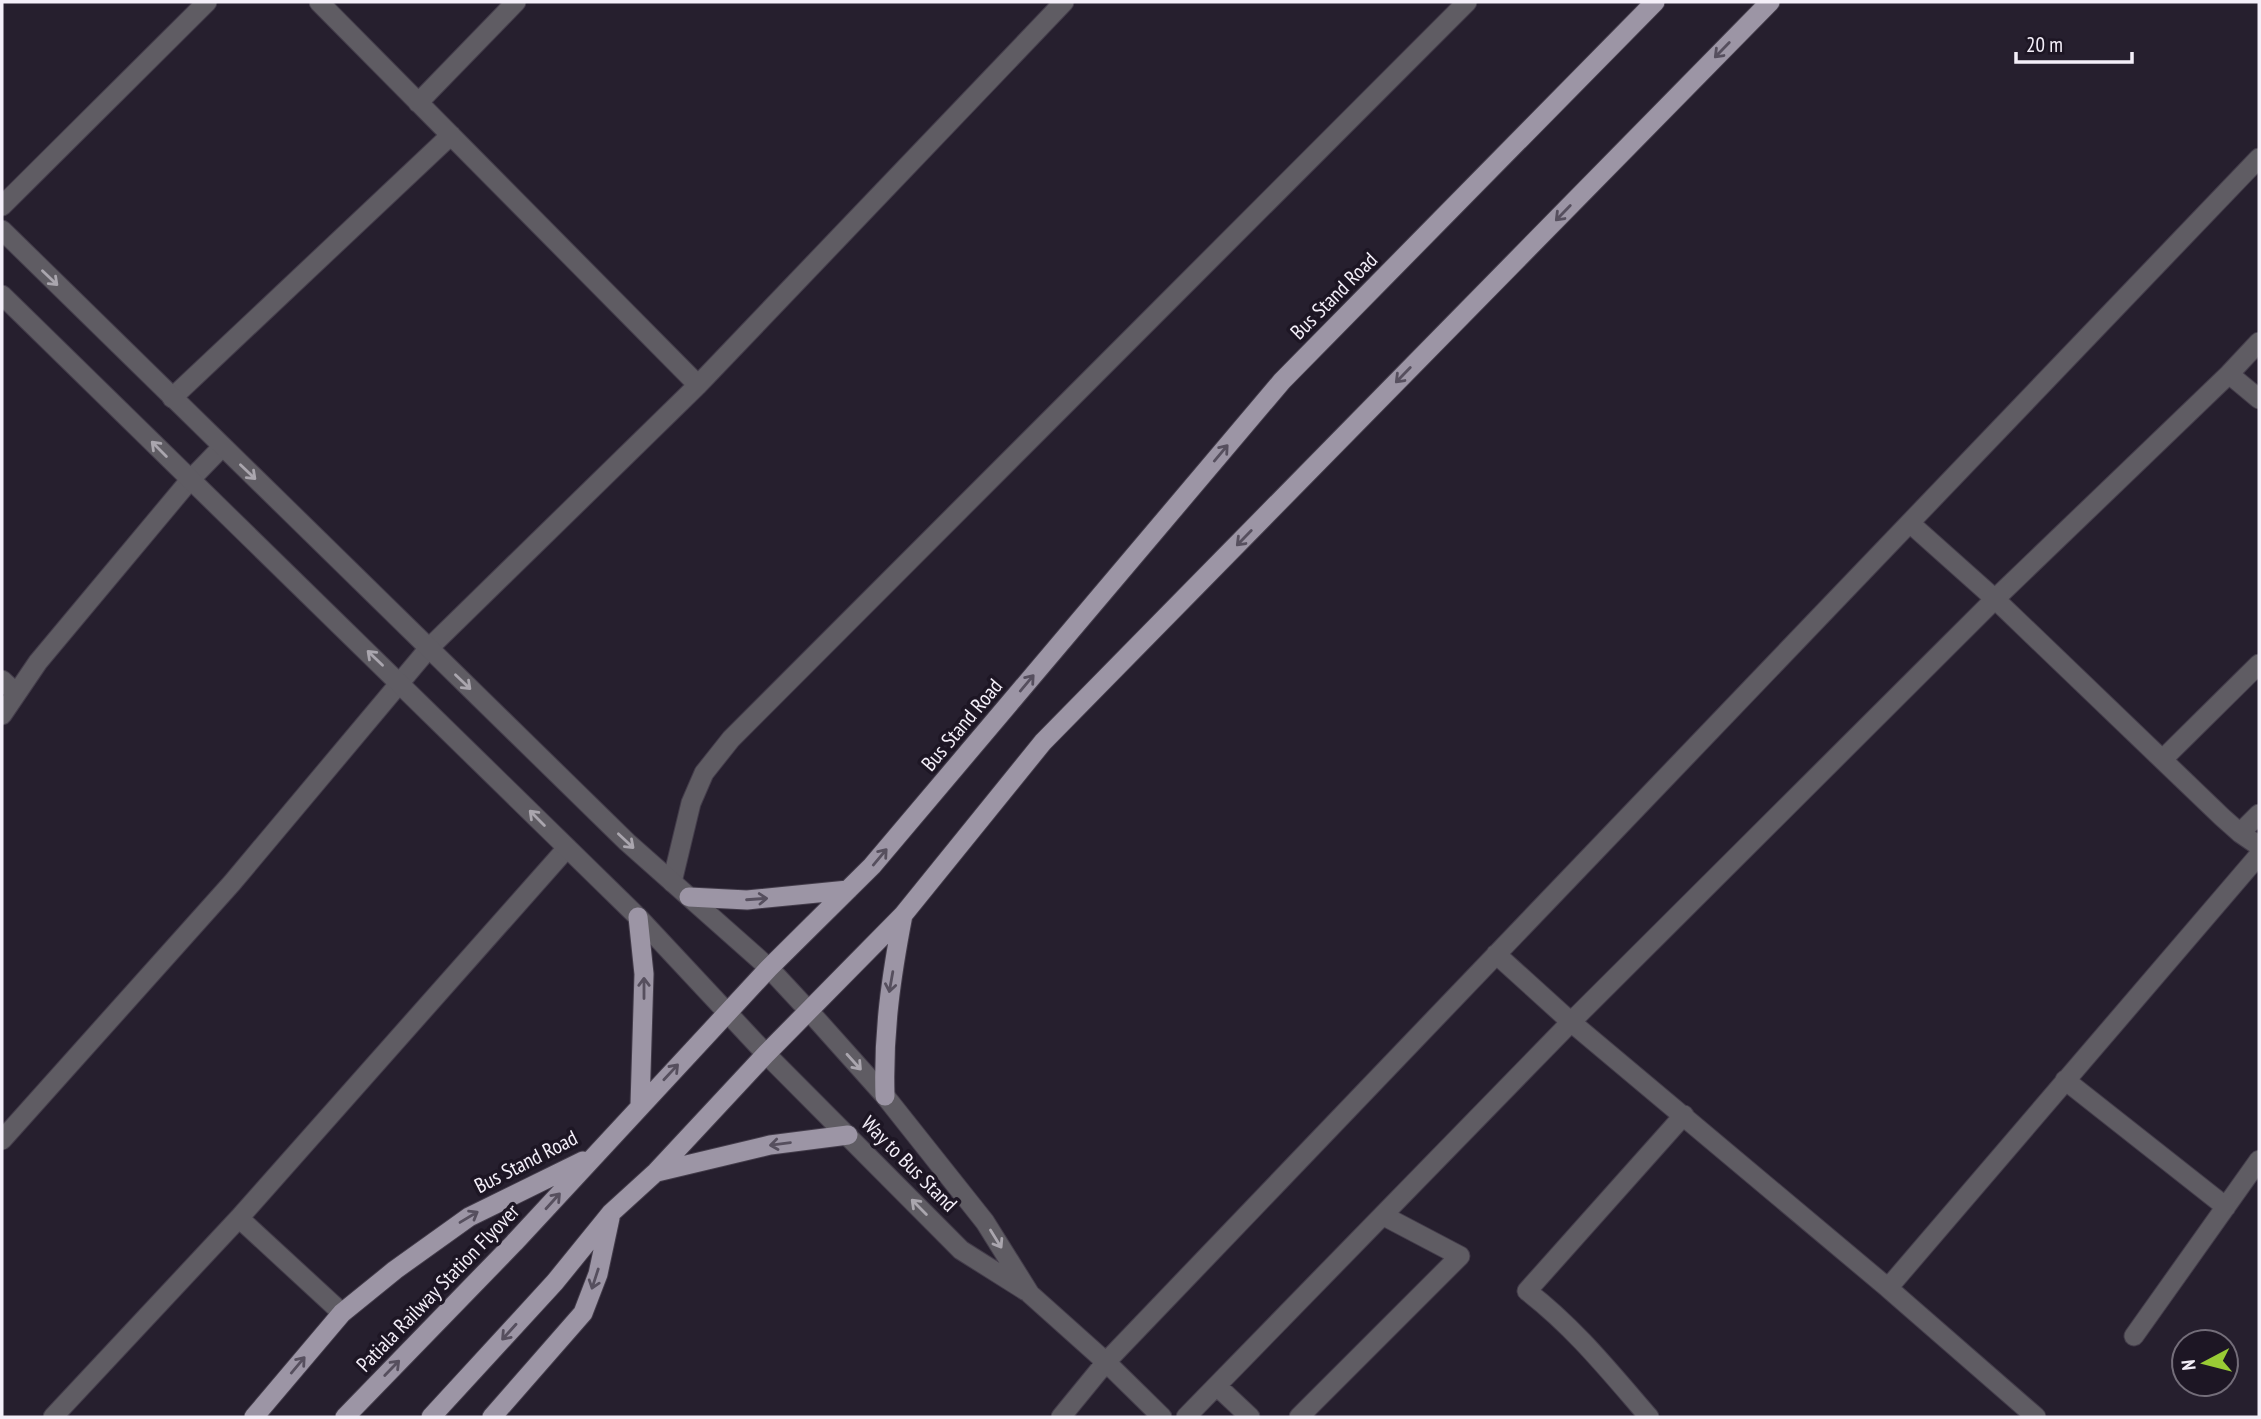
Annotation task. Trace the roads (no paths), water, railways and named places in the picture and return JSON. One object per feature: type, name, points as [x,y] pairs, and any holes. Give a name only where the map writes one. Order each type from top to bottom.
[{"type":"main road","name":"Bus Stand Road","points":[[254,1417],[342,1313],[395,1269],[469,1217],[590,1158],[769,968],[872,866],[1282,381],[1655,2]]},
{"type":"main road","points":[[431,1417],[555,1282],[611,1213],[656,1172],[766,1054],[903,915],[1043,742],[1770,2]]},
{"type":"main road","points":[[689,897],[747,900],[848,890]]},
{"type":"main road","points":[[885,1096],[883,1053],[889,991],[903,915]]},
{"type":"main road","points":[[638,917],[644,974],[640,1105]]},
{"type":"main road","points":[[656,1172],[769,1145],[848,1135]]},
{"type":"main road","name":"Patiala Railway Station Flyover","points":[[345,1417],[514,1243],[590,1158]]},
{"type":"main road","points":[[492,1417],[583,1313],[597,1275],[611,1213]]},
{"type":"street","points":[[2,206],[207,2]]},
{"type":"street","points":[[319,2],[698,385]]},
{"type":"street","points":[[418,103],[516,2]]},
{"type":"street","points":[[2,1140],[232,883],[429,648],[698,385],[1063,2]]},
{"type":"street","points":[[672,882],[691,803],[704,773],[731,739],[1467,2]]},
{"type":"street","points":[[172,398],[450,135]]},
{"type":"street","points":[[1061,1417],[1106,1362],[2259,158]]},
{"type":"street","points":[[2,230],[627,842],[769,968],[885,1096],[985,1222],[1030,1294],[1162,1417]]},
{"type":"street","name":"Way to Bus Stand","points":[[2,295],[638,917],[726,1014],[961,1250],[1030,1294]]},
{"type":"street","points":[[1185,1417],[1572,1022],[1995,599],[2259,342]]},
{"type":"street","points":[[2229,374],[2259,399]]},
{"type":"street","points":[[2,715],[9,686],[222,447]]},
{"type":"street","points":[[1911,524],[1995,599],[2240,833],[2259,846]]},
{"type":"street","points":[[2162,759],[2259,664]]},
{"type":"street","points":[[2240,833],[2259,814]]},
{"type":"street","points":[[53,1417],[239,1219],[567,848]]},
{"type":"street","points":[[1888,1288],[2259,855]]},
{"type":"street","points":[[1496,954],[1572,1022],[1888,1288],[2034,1417]]},
{"type":"street","points":[[2065,1080],[2226,1207]]},
{"type":"street","points":[[1649,1417],[1565,1323],[1527,1291],[1684,1115]]},
{"type":"street","points":[[2134,1336],[2259,1160]]},
{"type":"street","points":[[1298,1417],[1460,1256],[1384,1216]]},
{"type":"street","points":[[239,1219],[342,1313]]},
{"type":"street","points":[[1217,1386],[1250,1417]]}]
